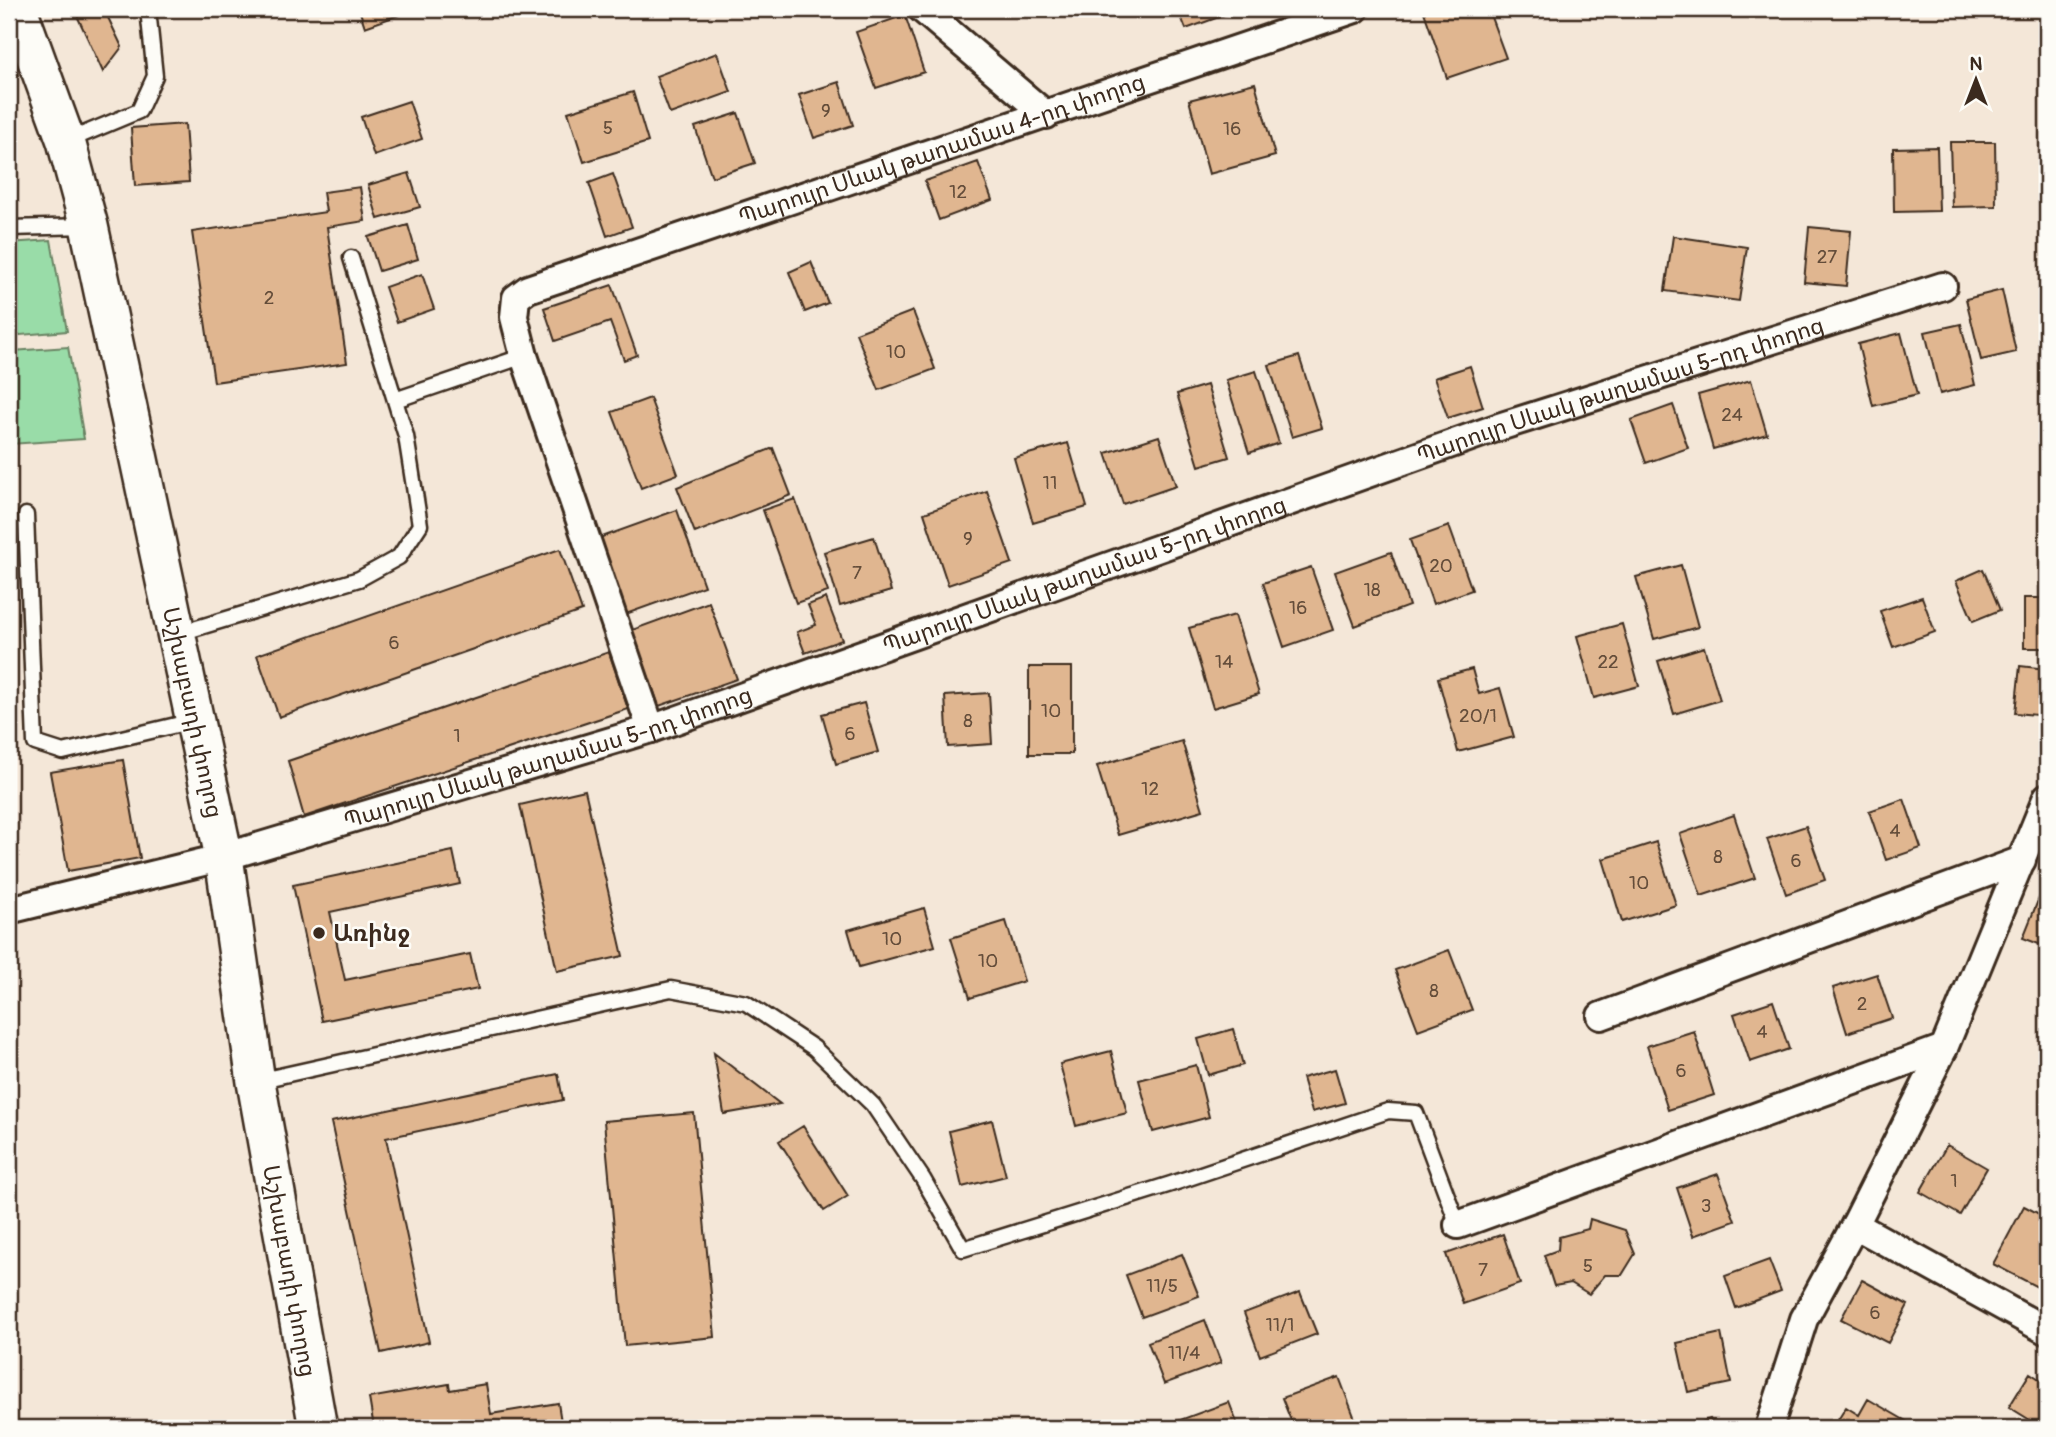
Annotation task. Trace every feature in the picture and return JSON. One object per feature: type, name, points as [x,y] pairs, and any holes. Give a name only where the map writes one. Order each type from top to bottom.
[{"type":"street","name":"Աշխաբադի փողոց","points":[[18,9],[66,141],[89,226],[224,857],[256,1082],[318,1428]]},
{"type":"street","points":[[922,9],[1046,115]]},
{"type":"street","name":"Պարույր Սևակ թաղամաս 4-րդ փողոց","points":[[524,356],[514,317],[516,298],[528,289],[1355,9]]},
{"type":"street","name":"Պարույր Սևակ թաղամաս 5-րդ փողոց","points":[[9,910],[224,857],[651,729],[1499,427],[1943,286]]},
{"type":"street","points":[[524,356],[651,729]]},
{"type":"street","points":[[1769,1428],[1804,1319],[1855,1225],[1944,1048],[2047,797]]},
{"type":"street","points":[[1601,1016],[2022,860]]},
{"type":"street","points":[[1458,1225],[1944,1048]]},
{"type":"street","points":[[1855,1225],[2047,1331]]},
{"type":"lane","points":[[66,141],[139,111],[155,76],[148,9]]},
{"type":"lane","points":[[9,228],[89,226]]},
{"type":"lane","points":[[176,634],[359,579],[399,557],[420,525],[406,436],[351,258]]},
{"type":"lane","points":[[395,400],[524,356]]},
{"type":"lane","points":[[26,515],[35,743],[63,752],[195,721]]},
{"type":"lane","points":[[256,1082],[671,989],[746,1003],[814,1048],[873,1105],[923,1179],[963,1249],[1171,1184],[1388,1111],[1416,1113],[1458,1225]]},
{"type":"green space","points":[[51,240],[67,331],[9,336],[9,243]]},
{"type":"green space","points":[[68,347],[84,439],[10,444],[9,354],[12,351]]},
{"type":"building","points":[[74,9],[104,9],[122,47],[103,72]]},
{"type":"building","points":[[359,9],[416,9],[365,27]]},
{"type":"building","points":[[1178,9],[1241,9],[1186,29]]},
{"type":"building","points":[[1423,9],[1488,9],[1506,58],[1447,78]]},
{"type":"building","points":[[905,15],[924,72],[876,88],[856,32]]},
{"type":"building","points":[[717,53],[731,92],[670,114],[656,76]]},
{"type":"building","points":[[839,82],[853,125],[814,138],[799,95]]},
{"type":"building","points":[[1255,83],[1275,156],[1209,174],[1189,100]]},
{"type":"building","points":[[633,92],[648,142],[584,162],[568,112]]},
{"type":"building","points":[[409,101],[422,139],[374,156],[361,117]]},
{"type":"building","points":[[738,113],[755,163],[712,177],[695,127]]},
{"type":"building","points":[[185,124],[189,182],[135,186],[131,128]]},
{"type":"building","points":[[1950,142],[1995,142],[1996,206],[1952,207]]},
{"type":"building","points":[[1937,147],[1939,211],[1894,212],[1893,148]]},
{"type":"building","points":[[978,162],[992,200],[939,220],[925,181]]},
{"type":"building","points":[[409,173],[420,207],[378,219],[368,185]]},
{"type":"building","points":[[613,174],[632,227],[607,236],[589,183]]},
{"type":"building","points":[[360,187],[365,221],[327,227],[347,363],[214,382],[192,232],[326,212],[323,192]]},
{"type":"building","points":[[408,225],[418,259],[379,271],[368,237]]},
{"type":"building","points":[[1809,227],[1851,231],[1846,286],[1804,282]]},
{"type":"building","points":[[1673,236],[1747,247],[1739,301],[1665,291]]},
{"type":"building","points":[[811,262],[828,303],[805,312],[789,272]]},
{"type":"building","points":[[422,274],[434,309],[397,322],[385,287]]},
{"type":"building","points":[[612,285],[637,355],[624,360],[610,322],[555,341],[544,308]]},
{"type":"building","points":[[2002,290],[2016,352],[1981,360],[1966,299]]},
{"type":"building","points":[[913,311],[935,369],[879,390],[856,333]]},
{"type":"building","points":[[1961,324],[1975,385],[1940,394],[1925,332]]},
{"type":"building","points":[[1901,333],[1917,395],[1873,406],[1858,344]]},
{"type":"building","points":[[1299,356],[1322,428],[1292,437],[1269,365]]},
{"type":"building","points":[[1470,366],[1483,407],[1448,418],[1434,378]]},
{"type":"building","points":[[1256,371],[1279,443],[1249,453],[1226,380]]},
{"type":"building","points":[[1751,380],[1767,434],[1713,449],[1698,395]]},
{"type":"building","points":[[1207,385],[1229,457],[1199,466],[1177,394]]},
{"type":"building","points":[[650,398],[678,474],[641,488],[612,412]]},
{"type":"building","points":[[1673,405],[1688,448],[1646,463],[1631,420]]},
{"type":"building","points":[[1159,436],[1176,486],[1123,504],[1106,453]]},
{"type":"building","points":[[1068,443],[1087,507],[1033,523],[1014,458]]},
{"type":"building","points":[[773,448],[791,495],[695,533],[677,487]]},
{"type":"building","points":[[987,491],[1012,563],[948,585],[924,513]]},
{"type":"building","points":[[795,499],[828,592],[796,603],[763,510]]},
{"type":"building","points":[[677,510],[704,586],[626,614],[599,538]]},
{"type":"building","points":[[1449,526],[1472,590],[1433,604],[1410,540]]},
{"type":"building","points":[[874,537],[891,591],[840,606],[824,552]]},
{"type":"building","points":[[560,549],[582,611],[279,717],[257,655]]},
{"type":"building","points":[[1391,552],[1409,606],[1355,626],[1335,572]]},
{"type":"building","points":[[1681,565],[1698,627],[1654,639],[1636,577]]},
{"type":"building","points":[[1311,567],[1333,630],[1284,647],[1263,583]]},
{"type":"building","points":[[1983,569],[2000,610],[1973,621],[1956,581]]},
{"type":"building","points":[[1922,597],[1935,632],[1893,647],[1880,611]]},
{"type":"building","points":[[826,598],[842,640],[805,653],[797,632],[816,625],[808,605]]},
{"type":"building","points":[[2024,598],[2047,598],[2047,648],[2024,648]]},
{"type":"building","points":[[709,602],[737,679],[659,706],[632,630]]},
{"type":"building","points":[[1235,615],[1259,694],[1213,708],[1189,628]]},
{"type":"building","points":[[1622,624],[1639,686],[1594,698],[1577,636]]},
{"type":"building","points":[[1704,647],[1720,700],[1674,714],[1658,661]]},
{"type":"building","points":[[609,652],[628,709],[304,817],[288,761]]},
{"type":"building","points":[[2020,666],[2047,669],[2047,716],[2015,713]]},
{"type":"building","points":[[1029,667],[1072,667],[1072,754],[1029,754]]},
{"type":"building","points":[[1472,669],[1479,694],[1500,688],[1514,737],[1458,752],[1438,678]]},
{"type":"building","points":[[989,693],[992,744],[948,747],[945,696]]},
{"type":"building","points":[[864,703],[878,752],[836,764],[822,714]]},
{"type":"building","points":[[1182,741],[1203,810],[1118,835],[1097,766]]},
{"type":"building","points":[[123,760],[140,858],[68,871],[50,772]]},
{"type":"building","points":[[585,790],[623,956],[557,971],[520,805]]},
{"type":"building","points":[[1904,799],[1921,848],[1886,860],[1869,811]]},
{"type":"building","points":[[1734,815],[1755,878],[1701,896],[1680,834]]},
{"type":"building","points":[[1806,826],[1825,880],[1786,894],[1767,839]]},
{"type":"building","points":[[1656,842],[1676,905],[1622,922],[1603,859]]},
{"type":"building","name":"Առինջ","points":[[453,851],[460,884],[330,912],[345,980],[470,954],[478,989],[322,1021],[293,885]]},
{"type":"building","points":[[2043,888],[2047,890],[2047,947],[2023,938]]},
{"type":"building","points":[[924,908],[935,946],[859,967],[848,930]]},
{"type":"building","points":[[1006,921],[1024,981],[970,998],[951,938]]},
{"type":"building","points":[[1449,950],[1472,1010],[1418,1030],[1395,970]]},
{"type":"building","points":[[1877,974],[1892,1018],[1847,1033],[1833,988]]},
{"type":"building","points":[[1773,1001],[1789,1049],[1750,1062],[1734,1014]]},
{"type":"building","points":[[1233,1029],[1243,1065],[1208,1075],[1198,1039]]},
{"type":"building","points":[[1694,1031],[1714,1095],[1668,1110],[1647,1046]]},
{"type":"building","points":[[1111,1051],[1127,1113],[1076,1126],[1060,1064]]},
{"type":"building","points":[[714,1053],[780,1104],[724,1114]]},
{"type":"building","points":[[1196,1065],[1209,1117],[1153,1132],[1139,1080]]},
{"type":"building","points":[[1335,1069],[1345,1103],[1312,1112],[1302,1078]]},
{"type":"building","points":[[558,1074],[563,1100],[386,1138],[429,1342],[381,1353],[331,1122]]},
{"type":"building","points":[[694,1113],[715,1337],[625,1346],[604,1121]]},
{"type":"building","points":[[992,1120],[1006,1176],[962,1187],[949,1131]]},
{"type":"building","points":[[803,1126],[848,1196],[824,1211],[779,1141]]},
{"type":"building","points":[[1947,1145],[1987,1168],[1960,1215],[1920,1192]]},
{"type":"building","points":[[1718,1174],[1735,1221],[1693,1236],[1677,1188]]},
{"type":"building","points":[[2024,1206],[2047,1218],[2047,1292],[1993,1264]]},
{"type":"building","points":[[1590,1219],[1625,1230],[1635,1254],[1622,1275],[1605,1275],[1589,1294],[1571,1283],[1554,1286],[1544,1255],[1558,1250],[1559,1237],[1588,1229]]},
{"type":"building","points":[[1503,1234],[1520,1284],[1463,1304],[1446,1254]]},
{"type":"building","points":[[1182,1254],[1199,1296],[1142,1317],[1126,1275]]},
{"type":"building","points":[[1769,1260],[1781,1291],[1736,1308],[1725,1276]]},
{"type":"building","points":[[1862,1280],[1908,1305],[1888,1343],[1841,1319]]},
{"type":"building","points":[[1300,1292],[1317,1334],[1260,1356],[1244,1313]]},
{"type":"building","points":[[1205,1320],[1221,1363],[1164,1384],[1148,1342]]},
{"type":"building","points":[[1721,1333],[1731,1383],[1688,1392],[1677,1343]]},
{"type":"building","points":[[2030,1373],[2047,1384],[2047,1428],[2009,1407]]},
{"type":"building","points":[[1339,1377],[1355,1419],[1331,1428],[1294,1428],[1282,1398]]},
{"type":"building","points":[[449,1384],[450,1390],[486,1384],[491,1414],[558,1403],[562,1428],[417,1428],[416,1425],[374,1428],[369,1398]]},
{"type":"building","points":[[1868,1399],[1918,1428],[1833,1428],[1846,1407],[1859,1415]]},
{"type":"building","points":[[1229,1402],[1239,1428],[1174,1428],[1172,1423]]},
{"type":"building","points":[[1710,1419],[1714,1428],[1684,1428]]},
{"type":"place","name":"Առինջ","points":[[319,933]]}]
